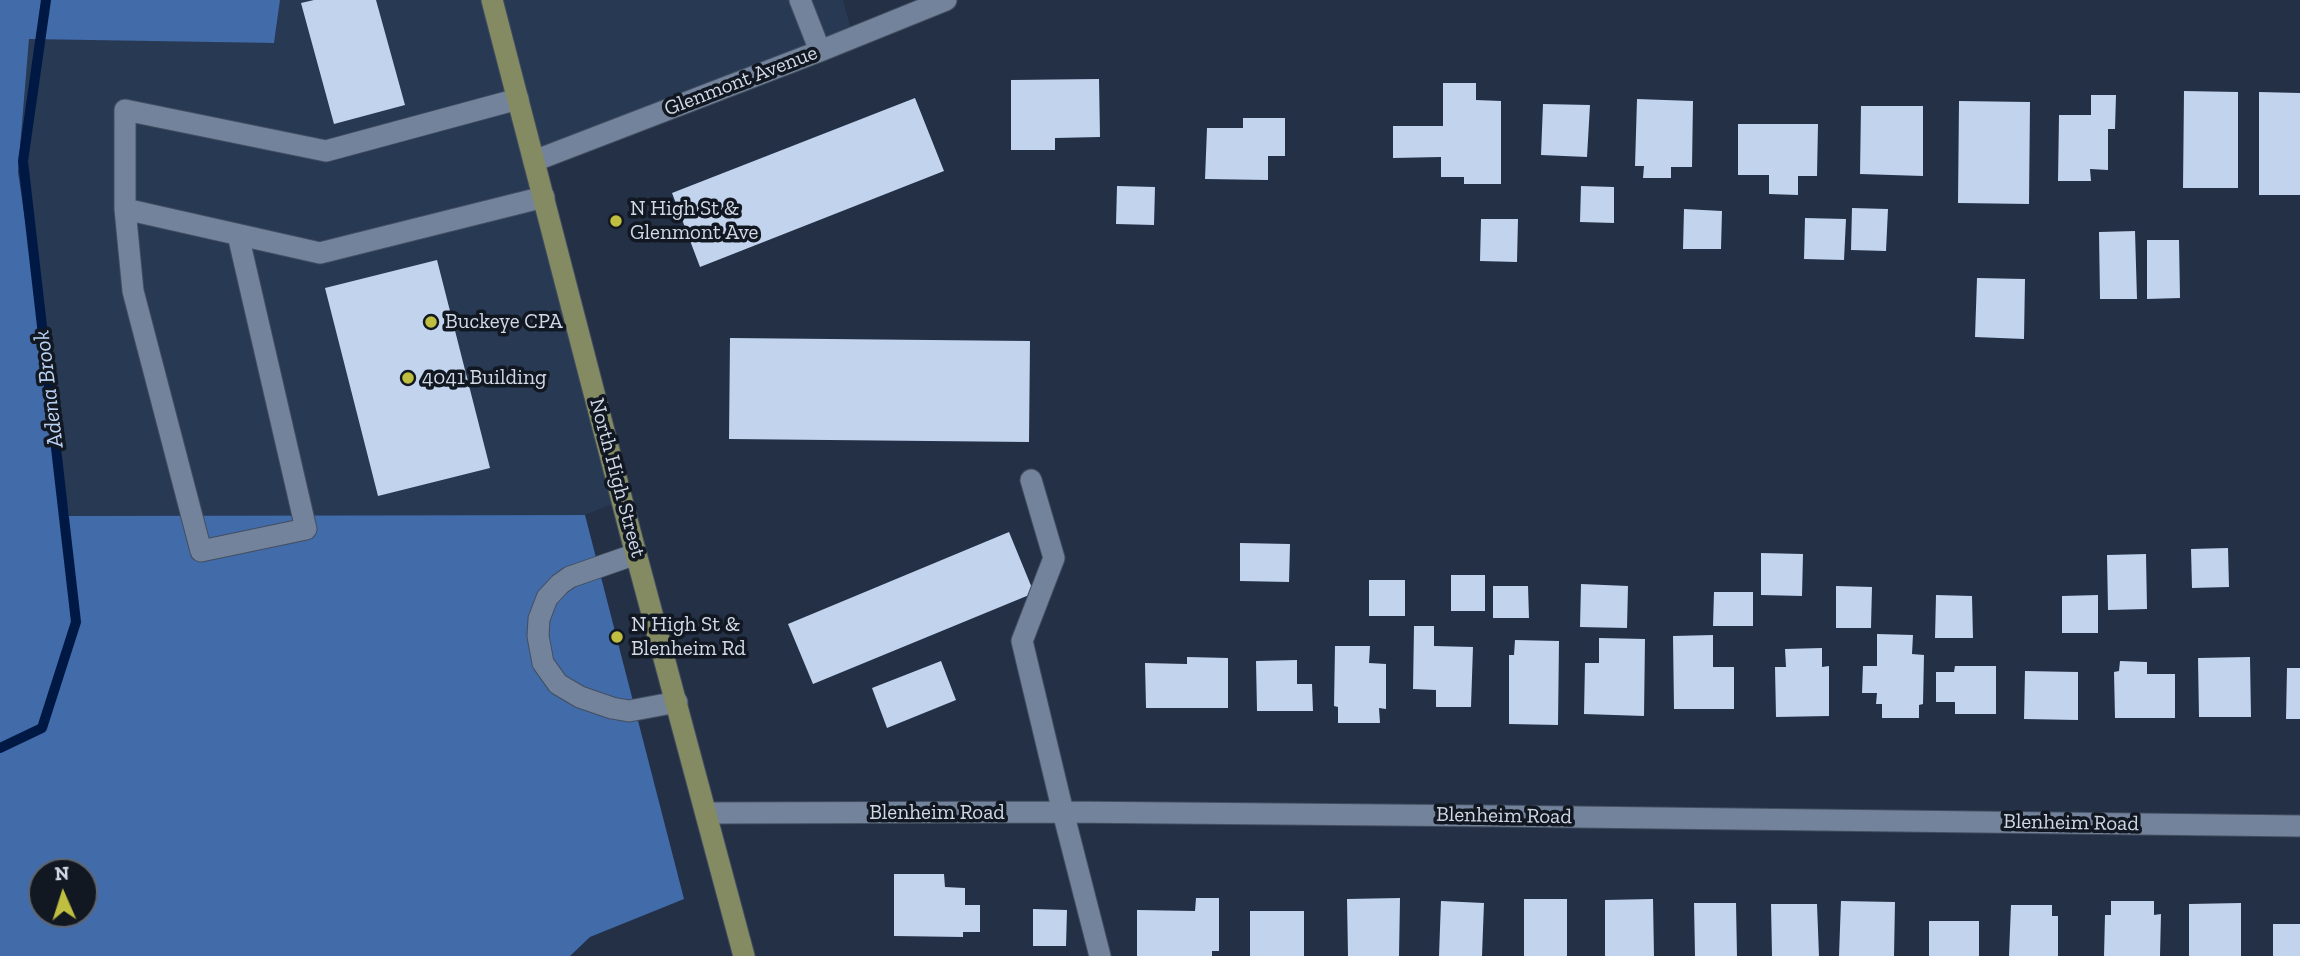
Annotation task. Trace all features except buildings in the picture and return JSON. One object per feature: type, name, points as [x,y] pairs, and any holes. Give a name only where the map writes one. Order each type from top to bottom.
[{"type":"main road","name":"North High Street","points":[[492,0],[744,956]]},
{"type":"street","points":[[800,0],[820,51]]},
{"type":"street","name":"Glenmont Avenue","points":[[534,161],[946,0]]},
{"type":"street","points":[[238,235],[306,529],[201,551],[133,291],[125,209],[125,110],[326,151],[518,99]]},
{"type":"street","points":[[125,209],[320,253],[544,197]]},
{"type":"street","points":[[1031,480],[1054,558],[1022,641],[1100,956]]},
{"type":"street","points":[[636,554],[570,577],[547,598],[538,619],[543,663],[558,684],[580,697],[612,708],[629,711],[677,702]]},
{"type":"street","name":"Blenheim Road","points":[[708,813],[1482,816],[2300,826]]},
{"type":"shaded area","points":[[0,0],[280,0],[274,43],[29,39],[18,172],[69,516],[585,515],[684,899],[590,937],[570,956],[0,956]]},
{"type":"shaded area","points":[[280,0],[843,0],[853,37],[544,158],[629,497],[585,515],[69,516],[18,172],[29,38],[274,43]]},
{"type":"waterway","name":"Adena Brook","points":[[0,748],[42,728],[76,622],[23,161],[46,0]]},
{"type":"place","name":"N High St & Glenmont Ave","points":[[616,221]]},
{"type":"place","name":"Buckeye CPA","points":[[431,322]]},
{"type":"place","name":"4041 Building","points":[[408,378]]},
{"type":"place","name":"N High St & Blenheim Rd","points":[[617,637]]}]
